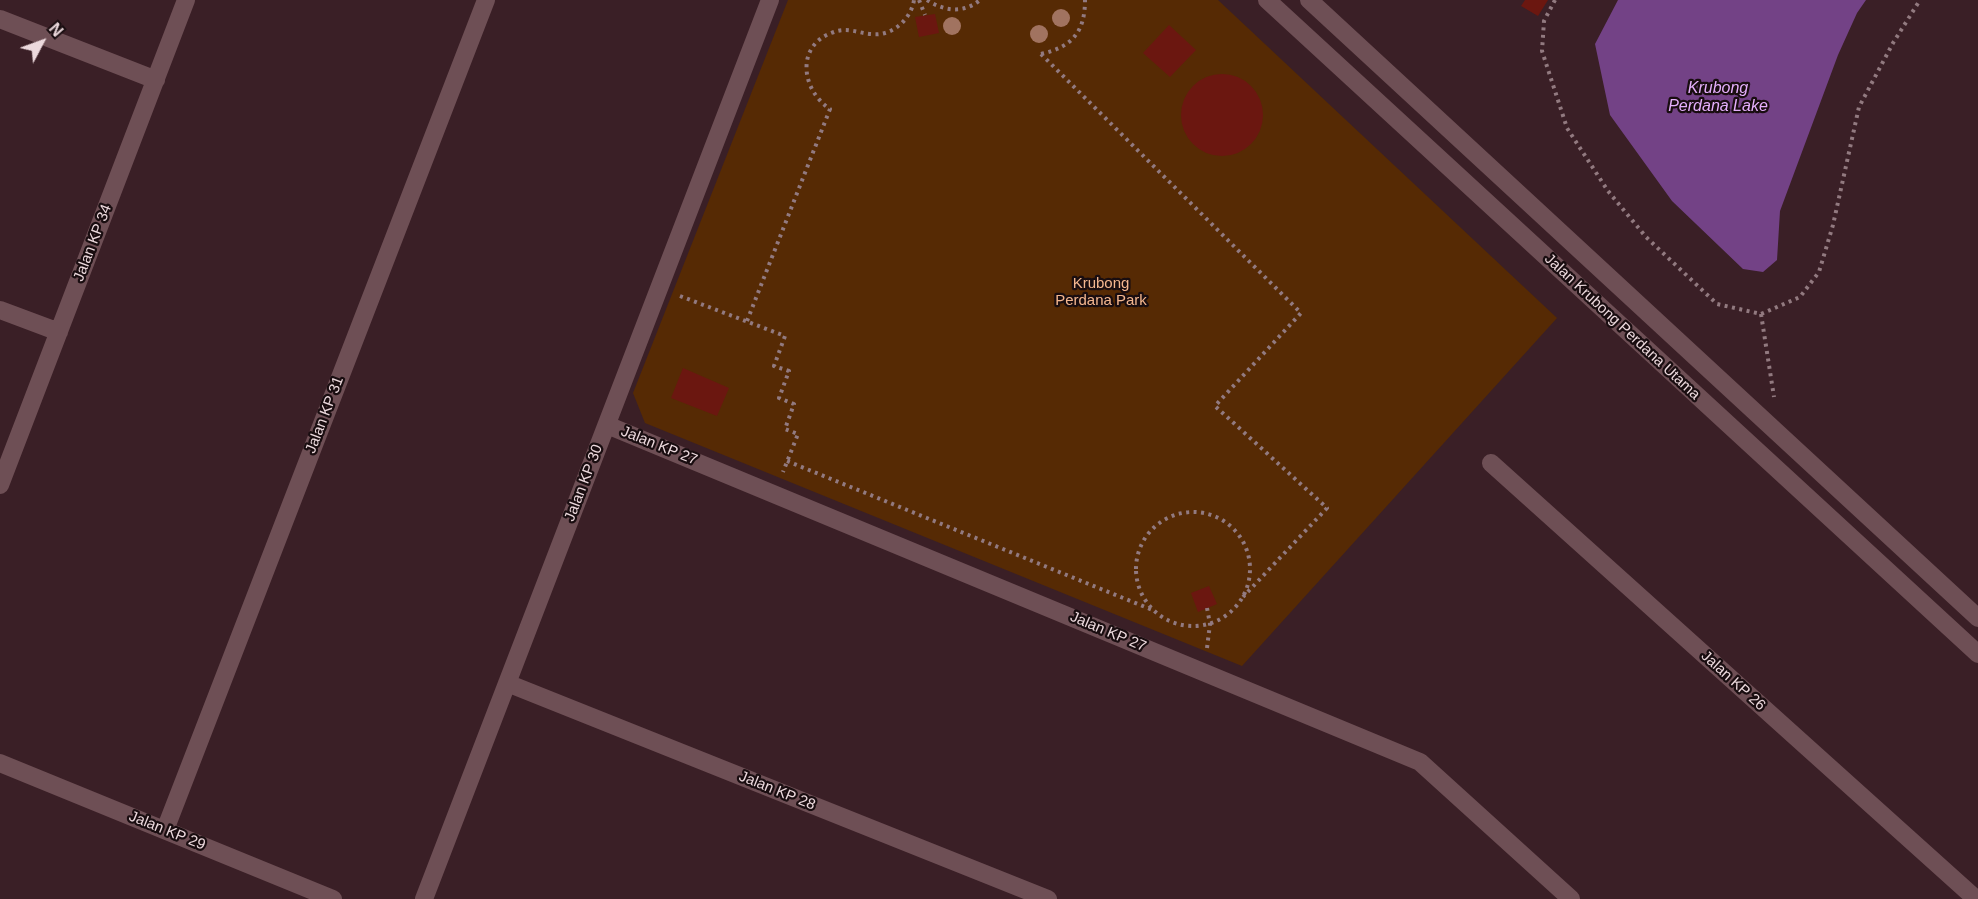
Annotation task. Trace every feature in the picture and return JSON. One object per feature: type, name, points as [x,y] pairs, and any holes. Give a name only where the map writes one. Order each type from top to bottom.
[{"type":"street","name":"Jalan KP 34","points":[[0,485],[186,0]]},
{"type":"street","name":"Jalan KP 31","points":[[165,830],[486,0]]},
{"type":"street","name":"Jalan KP 30","points":[[424,899],[770,0]]},
{"type":"street","name":"Jalan Krubong Perdana Utama","points":[[1267,0],[1978,654]]},
{"type":"street","name":"Jalan Krubong Perdana Utama","points":[[1309,0],[1978,618]]},
{"type":"street","points":[[0,19],[156,80]]},
{"type":"street","points":[[0,310],[59,332]]},
{"type":"street","name":"Jalan KP 27","points":[[607,425],[1420,762],[1571,899]]},
{"type":"street","name":"Jalan KP 26","points":[[1491,464],[1976,899]]},
{"type":"street","name":"Jalan KP 28","points":[[507,683],[1048,899]]},
{"type":"street","name":"Jalan KP 29","points":[[0,763],[333,899]]},
{"type":"path","points":[[747,321],[830,108],[820,102],[807,81],[806,69],[811,51],[823,37],[834,32],[846,30],[871,34],[885,33],[897,27],[907,18],[914,0]]},
{"type":"path","points":[[920,0],[925,15]]},
{"type":"path","points":[[927,0],[949,10],[962,9],[980,0]]},
{"type":"path","points":[[787,461],[1155,611],[1168,620],[1195,626],[1210,624],[1228,614],[1327,508],[1215,406],[1301,313],[1041,54],[1056,50],[1070,42],[1079,30],[1085,15],[1085,0]]},
{"type":"path","points":[[1556,0],[1544,21],[1542,51],[1567,128],[1608,191],[1646,237],[1717,304],[1761,314],[1800,297],[1819,272],[1833,225],[1859,107],[1893,43],[1920,0]]},
{"type":"path","points":[[659,288],[785,336],[774,366],[789,372],[779,398],[794,404],[785,429],[798,434],[775,494]]},
{"type":"path","points":[[1761,314],[1775,405]]},
{"type":"path","points":[[1155,611],[1146,600],[1139,585],[1136,568],[1139,552],[1146,537],[1157,525],[1171,516],[1188,512],[1204,513],[1220,518],[1234,528],[1249,556],[1251,570],[1243,597]]},
{"type":"path","points":[[1207,608],[1210,624]]},
{"type":"green space","name":"Krubong Perdana Park","points":[[788,0],[1218,0],[1557,318],[1242,666],[645,423],[633,393]]},
{"type":"water","name":"Krubong Perdana Lake","points":[[1618,0],[1866,0],[1857,13],[1838,55],[1780,211],[1777,260],[1763,272],[1743,269],[1672,201],[1610,115],[1595,44]]},
{"type":"building","points":[[1525,0],[1548,0],[1538,16],[1521,6]]},
{"type":"building","points":[[935,14],[939,33],[919,37],[915,17]]},
{"type":"building","points":[[1169,25],[1196,50],[1170,77],[1143,53]]},
{"type":"building","points":[[1222,74],[1238,77],[1251,86],[1260,99],[1263,115],[1260,131],[1251,144],[1238,153],[1222,156],[1206,153],[1193,144],[1184,131],[1181,115],[1184,99],[1193,86],[1206,77]]},
{"type":"building","points":[[683,368],[729,388],[717,416],[671,398]]},
{"type":"building","points":[[1209,586],[1217,604],[1198,612],[1191,593]]}]
